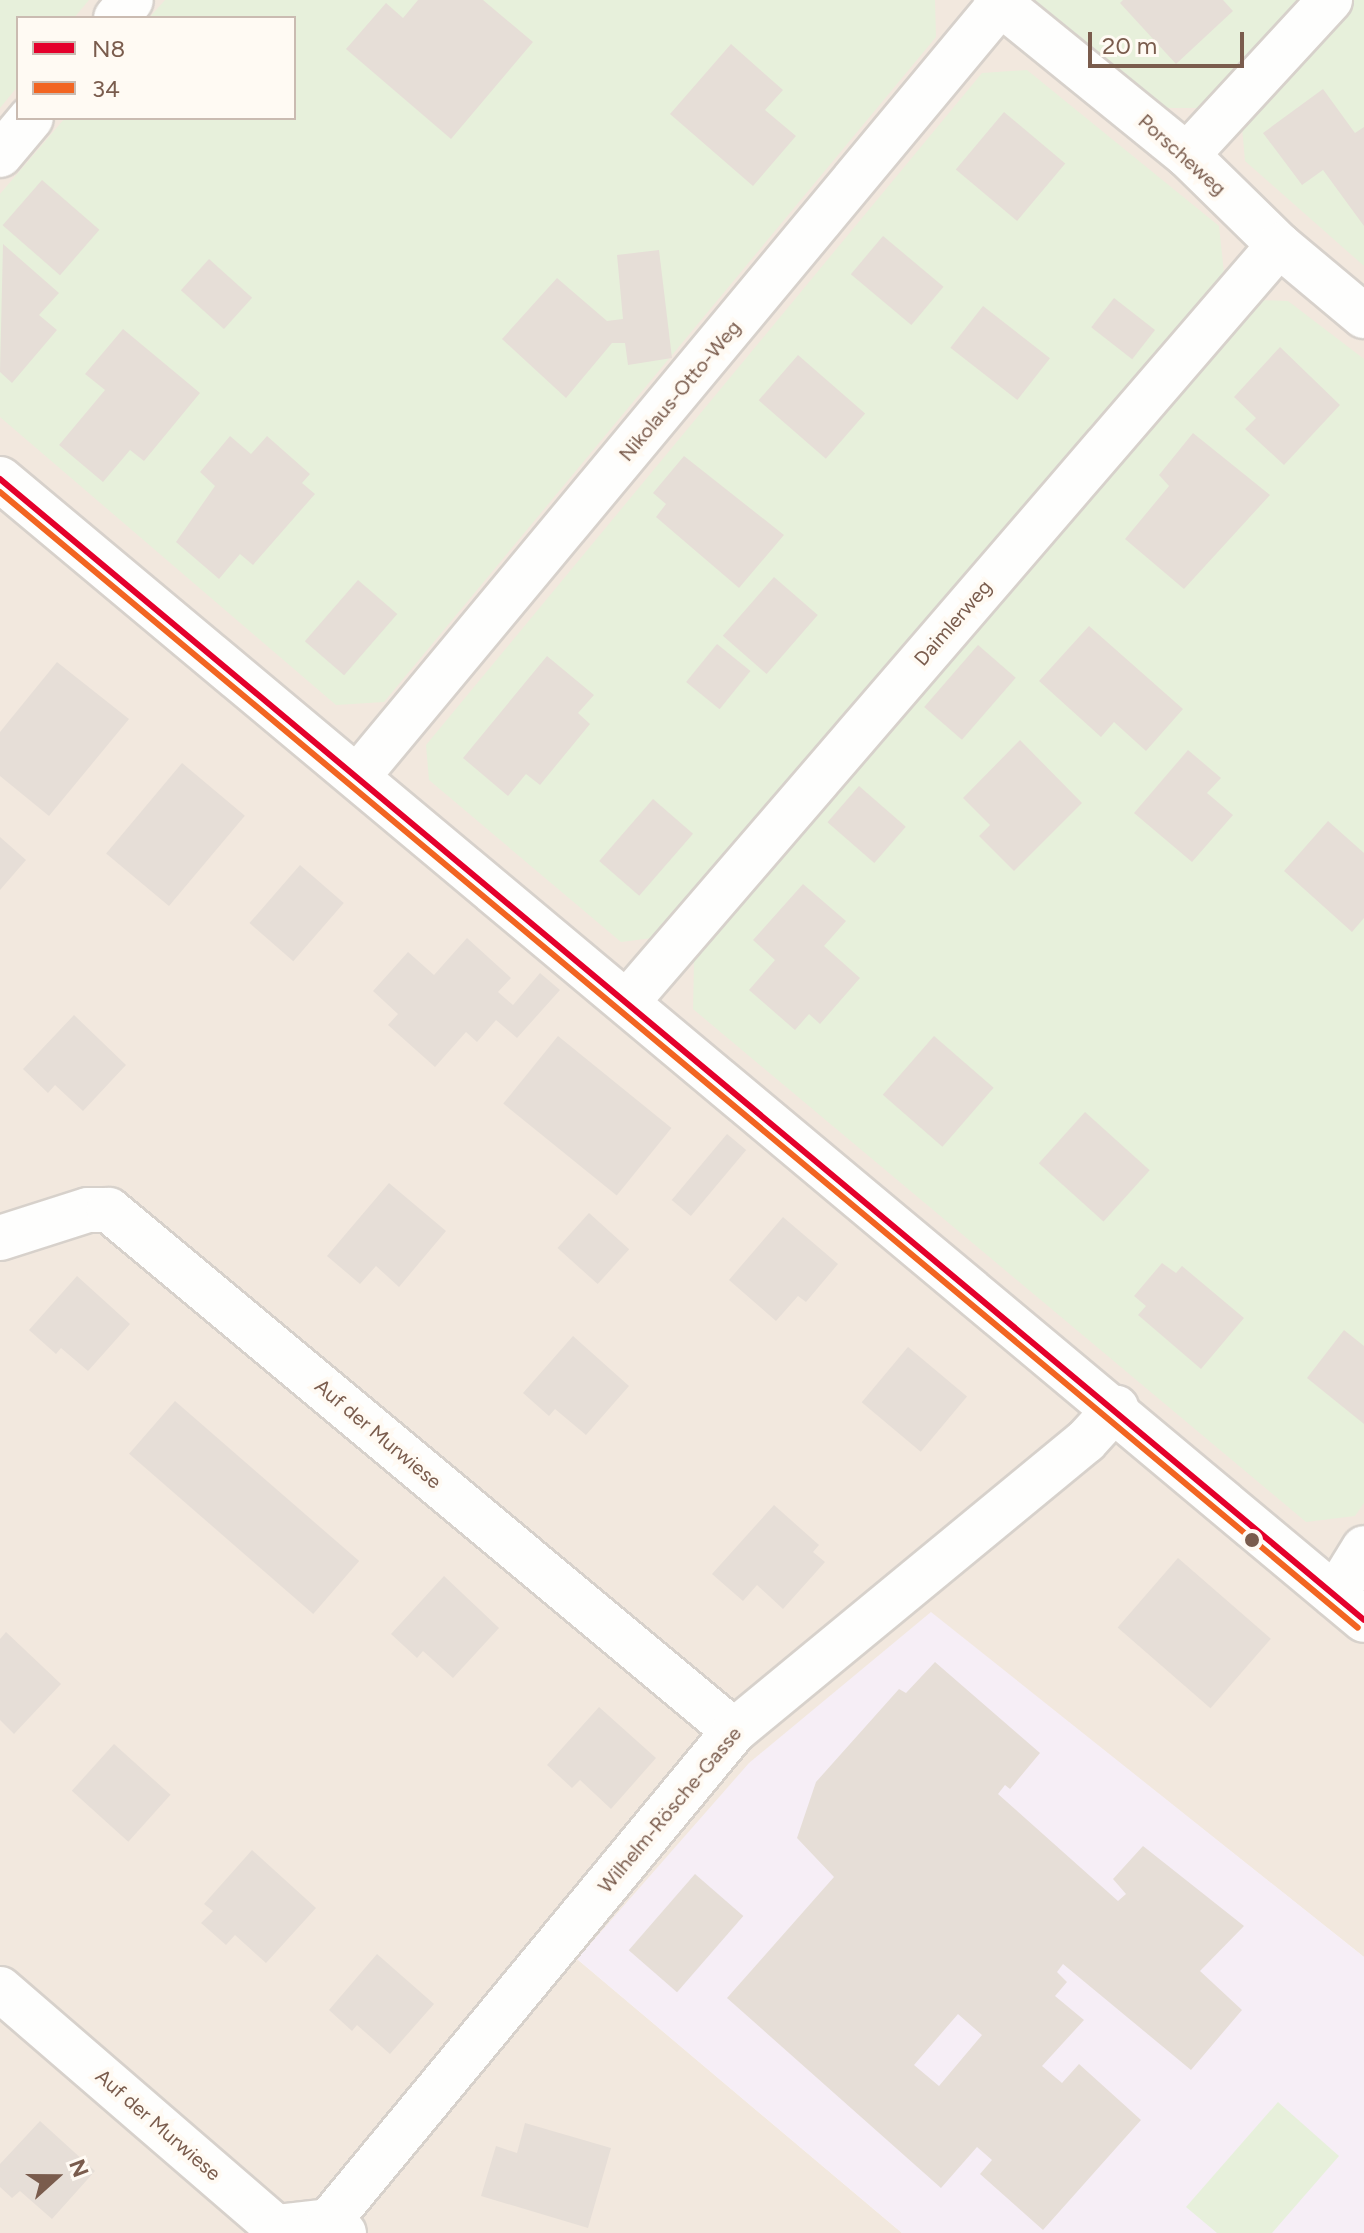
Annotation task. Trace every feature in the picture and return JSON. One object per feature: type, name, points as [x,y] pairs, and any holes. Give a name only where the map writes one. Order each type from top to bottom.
[{"type":"street","points":[[118,16],[131,0]]},
{"type":"street","points":[[1187,155],[1330,0]]},
{"type":"street","name":"Porscheweg","points":[[998,2],[1187,155],[1279,245],[1364,316]]},
{"type":"street","name":"Nikolaus-Otto-Weg","points":[[358,776],[998,2]]},
{"type":"street","points":[[0,155],[29,120]]},
{"type":"street","name":"Daimlerweg","points":[[627,1002],[1279,245]]},
{"type":"street","points":[[0,479],[1116,1408],[1350,1608],[1364,1548]]},
{"type":"street","name":"Auf der Murwiese","points":[[0,1238],[88,1210],[109,1210],[734,1731]]},
{"type":"street","name":"Wilhelm-Rösche-Gasse","points":[[336,2227],[734,1731],[1086,1441],[1116,1408]]},
{"type":"street","name":"Auf der Murwiese","points":[[0,1989],[276,2227],[336,2227]]},
{"type":"shaded area","points":[[0,0],[1364,0],[1364,1957],[931,1613],[577,1959],[902,2233],[0,2233]]},
{"type":"shaded area","points":[[931,1612],[1364,1957],[1364,2233],[902,2233],[577,1959],[749,1763]]},
{"type":"green space","points":[[0,0],[89,0],[76,16],[16,16],[16,88],[0,108]]},
{"type":"green space","points":[[165,0],[935,0],[936,37],[384,702],[336,705],[0,417],[0,194],[63,120],[296,120],[296,16],[151,16]]},
{"type":"green space","points":[[1030,0],[1300,0],[1201,108],[1157,108]]},
{"type":"green space","points":[[1349,0],[1364,0],[1364,266],[1245,161],[1241,116]]},
{"type":"green space","points":[[1027,70],[1219,226],[1224,273],[660,937],[621,942],[429,780],[426,745],[982,73]]},
{"type":"green space","points":[[1260,300],[1288,301],[1364,359],[1364,1503],[1355,1516],[1306,1522],[693,1009],[694,960]]},
{"type":"green space","points":[[1278,2102],[1339,2156],[1272,2233],[1217,2233],[1186,2207]]},
{"type":"building","points":[[418,0],[483,0],[533,42],[451,139],[346,49],[386,3],[403,18]]},
{"type":"building","points":[[1123,0],[1223,0],[1233,11],[1176,64],[1120,3]]},
{"type":"building","points":[[731,44],[783,90],[765,110],[796,136],[753,186],[670,114]]},
{"type":"building","points":[[1323,89],[1355,133],[1364,127],[1364,226],[1323,170],[1302,185],[1263,133]]},
{"type":"building","points":[[1004,112],[1065,163],[1017,221],[956,169]]},
{"type":"building","points":[[42,180],[99,230],[60,275],[3,225]]},
{"type":"building","points":[[883,236],[944,287],[911,325],[851,274]]},
{"type":"building","points":[[3,244],[59,293],[39,315],[57,330],[12,383],[0,372]]},
{"type":"building","points":[[659,250],[672,358],[628,365],[625,343],[612,343],[566,398],[502,339],[557,278],[607,321],[623,319],[617,255]]},
{"type":"building","points":[[209,259],[252,298],[224,329],[181,290]]},
{"type":"building","points":[[1114,298],[1155,330],[1132,359],[1091,327]]},
{"type":"building","points":[[983,306],[1050,358],[1017,400],[950,348]]},
{"type":"building","points":[[123,329],[200,393],[144,461],[130,450],[103,482],[59,445],[105,390],[85,374]]},
{"type":"building","points":[[1280,347],[1340,405],[1284,465],[1245,429],[1256,418],[1234,397]]},
{"type":"building","points":[[798,355],[865,413],[826,459],[759,400]]},
{"type":"building","points":[[1193,433],[1270,495],[1184,589],[1125,539],[1169,486],[1159,475]]},
{"type":"building","points":[[230,436],[251,454],[267,436],[310,474],[302,483],[315,494],[253,565],[240,554],[219,579],[176,542],[215,486],[200,472]]},
{"type":"building","points":[[684,456],[784,535],[739,588],[656,517],[666,504],[653,493]]},
{"type":"building","points":[[774,577],[818,615],[767,674],[723,636]]},
{"type":"building","points":[[358,580],[397,614],[344,675],[305,641]]},
{"type":"building","points":[[1089,626],[1183,709],[1146,751],[1114,722],[1101,737],[1039,681]]},
{"type":"building","points":[[717,644],[750,671],[720,709],[686,682]]},
{"type":"building","points":[[978,645],[1016,678],[962,740],[924,707]]},
{"type":"building","points":[[547,656],[594,695],[578,713],[590,724],[540,785],[526,774],[508,796],[463,758]]},
{"type":"building","points":[[57,662],[129,719],[49,816],[0,776],[0,732]]},
{"type":"building","points":[[1020,740],[1082,803],[1014,871],[979,836],[990,825],[963,798]]},
{"type":"building","points":[[1188,750],[1221,778],[1207,793],[1233,815],[1192,862],[1134,813]]},
{"type":"building","points":[[182,763],[245,816],[169,906],[106,853]]},
{"type":"building","points":[[859,786],[906,827],[874,863],[828,822]]},
{"type":"building","points":[[653,799],[693,834],[639,896],[599,861]]},
{"type":"building","points":[[1328,821],[1364,853],[1364,918],[1352,932],[1284,871]]},
{"type":"building","points":[[0,837],[26,860],[0,890]]},
{"type":"building","points":[[300,865],[344,903],[293,961],[249,923]]},
{"type":"building","points":[[803,884],[846,921],[824,946],[860,978],[820,1024],[809,1014],[795,1030],[749,990],[775,960],[753,940]]},
{"type":"building","points":[[467,938],[511,978],[498,992],[513,1005],[540,973],[560,990],[517,1038],[496,1020],[477,1042],[466,1032],[435,1067],[388,1025],[398,1014],[373,991],[408,952],[434,975]]},
{"type":"building","points":[[74,1015],[126,1065],[83,1111],[55,1085],[48,1093],[23,1069]]},
{"type":"building","points":[[558,1036],[671,1128],[617,1195],[503,1104]]},
{"type":"building","points":[[934,1036],[994,1088],[942,1147],[883,1095]]},
{"type":"building","points":[[1085,1112],[1150,1170],[1103,1221],[1039,1163]]},
{"type":"building","points":[[727,1134],[746,1150],[691,1216],[672,1200]]},
{"type":"building","points":[[389,1183],[446,1231],[399,1287],[376,1266],[360,1284],[327,1256]]},
{"type":"building","points":[[589,1213],[629,1249],[598,1284],[558,1248]]},
{"type":"building","points":[[783,1217],[838,1264],[806,1302],[798,1296],[776,1321],[729,1280]]},
{"type":"building","points":[[1162,1263],[1176,1273],[1182,1266],[1244,1318],[1201,1369],[1138,1315],[1146,1306],[1134,1296]]},
{"type":"building","points":[[77,1276],[130,1324],[88,1371],[61,1348],[56,1354],[29,1330]]},
{"type":"building","points":[[1344,1330],[1364,1346],[1364,1424],[1307,1378]]},
{"type":"building","points":[[573,1336],[629,1386],[586,1435],[555,1409],[549,1416],[523,1393]]},
{"type":"building","points":[[908,1347],[967,1396],[921,1452],[862,1402]]},
{"type":"building","points":[[175,1401],[359,1561],[313,1614],[129,1454]]},
{"type":"building","points":[[774,1505],[819,1545],[813,1552],[825,1562],[783,1609],[757,1585],[743,1601],[712,1574]]},
{"type":"building","points":[[1178,1558],[1271,1639],[1210,1708],[1118,1627]]},
{"type":"building","points":[[444,1576],[499,1628],[453,1678],[423,1651],[417,1658],[391,1634]]},
{"type":"building","points":[[6,1632],[61,1684],[14,1734],[0,1720],[0,1639]]},
{"type":"building","points":[[935,1662],[1040,1753],[1010,1789],[1005,1785],[998,1794],[1118,1901],[1126,1894],[1113,1879],[1143,1846],[1244,1926],[1200,1971],[1242,2010],[1191,2070],[1063,1964],[1057,1972],[1067,1982],[1055,1996],[1084,2020],[1042,2066],[1062,2083],[1079,2064],[1141,2120],[1043,2230],[980,2174],[992,2160],[977,2147],[941,2188],[727,1998],[834,1877],[797,1838],[816,1782],[899,1689],[906,1693]],"holes":[[[958,2014],[982,2035],[939,2086],[914,2065]]]},
{"type":"building","points":[[599,1707],[656,1758],[611,1809],[580,1780],[572,1788],[547,1765]]},
{"type":"building","points":[[114,1744],[170,1795],[128,1842],[72,1791]]},
{"type":"building","points":[[252,1850],[316,1908],[266,1963],[235,1935],[226,1945],[201,1923],[213,1911],[204,1904]]},
{"type":"building","points":[[695,1874],[743,1916],[677,1992],[629,1950]]},
{"type":"building","points":[[377,1954],[434,2004],[390,2054],[357,2025],[352,2031],[329,2010]]},
{"type":"building","points":[[40,2121],[95,2171],[52,2219],[20,2191],[12,2198],[0,2187],[0,2164]]},
{"type":"building","points":[[525,2123],[611,2148],[588,2228],[481,2196],[496,2146],[517,2153]]},
{"type":"transit line","name":"N8","points":[[0,479],[1364,1620]]},
{"type":"transit line","name":"34","points":[[0,492],[1358,1628]]}]
